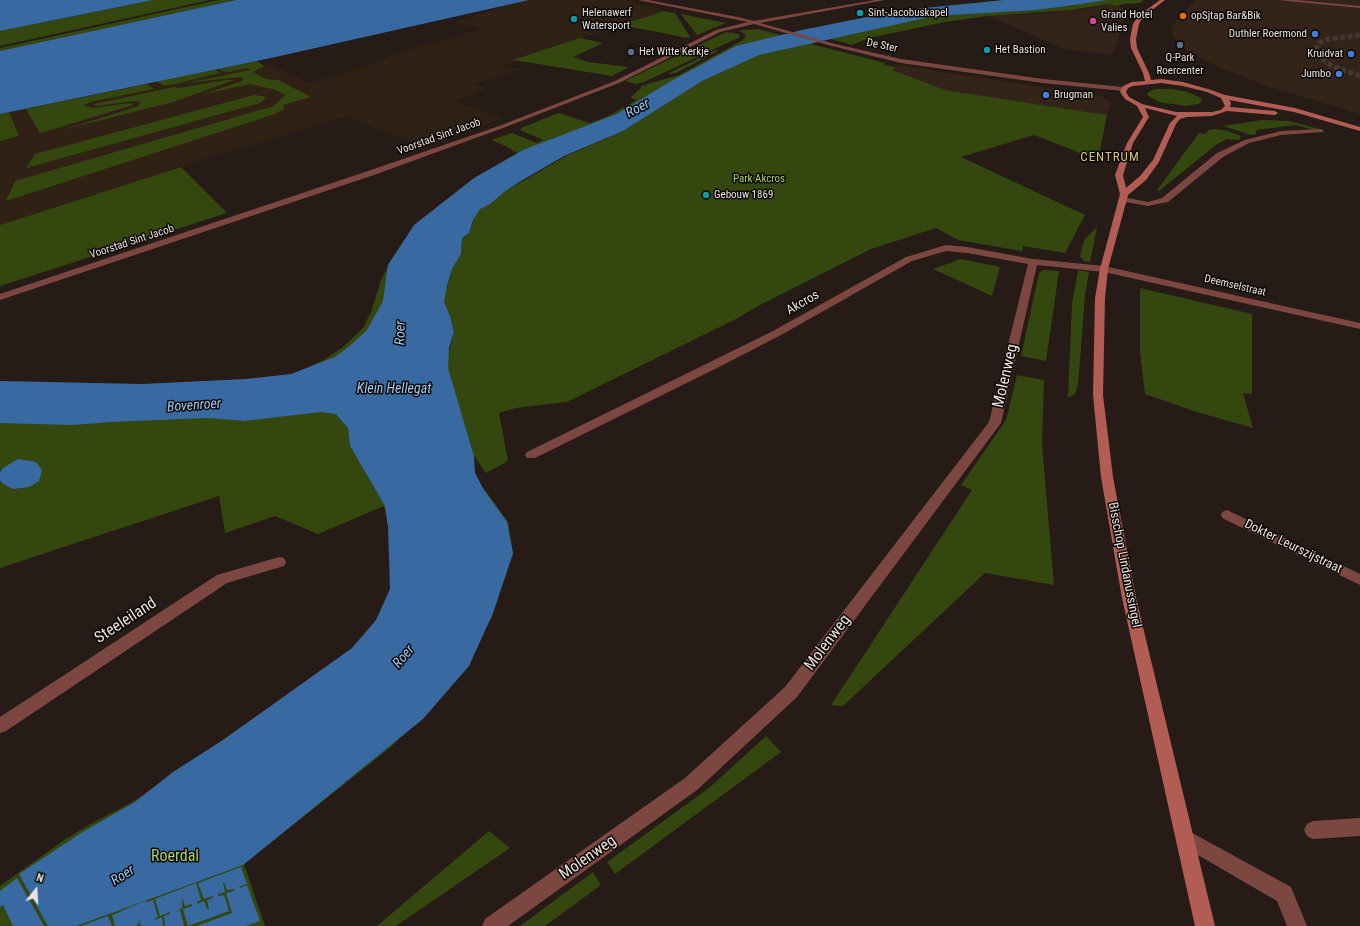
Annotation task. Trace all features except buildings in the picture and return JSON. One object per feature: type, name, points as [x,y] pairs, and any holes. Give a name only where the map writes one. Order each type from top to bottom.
[{"type":"main road","points":[[1148,82],[1146,73],[1134,48],[1133,39],[1136,24],[1140,17],[1163,0]]},
{"type":"main road","points":[[1359,128],[1295,110],[1223,97],[1190,85],[1161,81],[1132,84],[1123,89],[1123,92],[1127,98],[1140,105],[1158,110],[1185,115],[1212,114],[1226,109],[1288,116],[1318,122],[1360,135]]},
{"type":"main road","points":[[1223,97],[1228,103],[1226,109]]},
{"type":"main road","name":"Bisschop Lindanussingel","points":[[1140,105],[1146,117],[1130,143],[1119,175],[1123,197],[1104,269],[1100,298],[1098,334],[1098,395],[1107,477],[1128,591],[1152,702],[1205,926]]},
{"type":"main road","points":[[1123,197],[1143,178],[1156,160],[1173,123],[1178,118],[1185,115]]},
{"type":"street","name":"De Ster","points":[[640,0],[754,22],[877,56],[934,66],[1123,89]]},
{"type":"street","name":"Voorstad Sint Jacob","points":[[0,297],[349,181],[501,127],[617,82],[718,31],[754,22],[883,0]]},
{"type":"street","points":[[1280,0],[1360,7]]},
{"type":"street","points":[[1123,197],[1148,204],[1165,200],[1220,155],[1247,141],[1281,133],[1322,131]]},
{"type":"street","name":"Akcros","points":[[531,455],[777,333],[909,259],[946,248],[967,250],[1032,262],[1104,269]]},
{"type":"street","name":"Molenweg","points":[[492,926],[691,784],[791,692],[995,423],[1032,262]]},
{"type":"street","name":"Deemselstraat","points":[[1104,269],[1360,326]]},
{"type":"street","name":"Dokter Leurszijstraat","points":[[1227,515],[1360,580]]},
{"type":"street","name":"Steeleiland","points":[[0,726],[222,579],[279,562]]},
{"type":"street","points":[[1313,830],[1360,827]]},
{"type":"street","points":[[1185,838],[1284,894],[1297,926]]},
{"type":"shaded area","points":[[529,0],[624,0],[666,10],[504,65],[521,69],[474,84],[488,89],[454,101],[503,118],[425,147],[347,117],[214,156],[0,225],[0,114],[257,61],[264,66],[270,64],[310,83],[351,71],[408,50],[480,29],[455,22],[502,7],[501,6]]},
{"type":"shaded area","points":[[1195,0],[1360,0],[1360,114],[1273,88],[1220,68],[1186,50],[1173,36],[1171,27]]},
{"type":"shaded area","points":[[1108,4],[1136,11],[1125,18],[1113,55],[1064,49],[989,16],[1050,13],[1085,9]]},
{"type":"shaded area","points":[[897,65],[1102,96],[1111,102],[1107,115],[945,90],[891,70]]},
{"type":"green space","points":[[153,0],[210,0],[0,46],[0,31]]},
{"type":"green space","points":[[218,0],[236,0],[0,51],[0,48]]},
{"type":"green space","name":"Park Akcros","points":[[1002,0],[1143,0],[1141,3],[1116,6],[1108,4],[1072,10],[989,16],[945,22],[869,38],[852,45],[831,39],[811,44],[885,63],[884,65],[895,67],[892,70],[945,90],[1107,115],[1098,160],[1034,135],[961,157],[1085,215],[1065,253],[1023,246],[1022,251],[958,240],[936,228],[871,249],[758,306],[736,319],[567,402],[516,408],[499,413],[508,461],[486,473],[474,456],[457,399],[469,473],[485,490],[508,522],[513,554],[491,619],[456,675],[428,709],[391,747],[244,864],[265,926],[0,926],[0,886],[64,840],[134,801],[373,636],[402,599],[384,506],[318,534],[275,516],[225,533],[219,496],[0,568],[0,480],[3,483],[3,468],[0,472],[0,389],[133,394],[291,375],[324,360],[343,347],[363,328],[371,312],[381,280],[393,257],[407,237],[523,150],[518,153],[491,140],[512,133],[537,143],[543,140],[520,130],[521,128],[558,113],[590,123],[606,117],[637,100],[630,98],[641,88],[641,86],[679,75],[743,40],[746,35],[740,31],[742,30],[759,29],[780,35],[912,10]],"holes":[[[642,119],[623,131],[566,156],[504,192],[535,168]],[[474,218],[469,233],[462,238],[461,254],[452,269],[446,291],[445,285],[458,241]],[[445,306],[450,316],[454,332],[449,353]],[[348,428],[384,504],[350,446]]]},
{"type":"green space","points":[[664,11],[675,13],[690,37],[688,38],[621,25]]},
{"type":"green space","points":[[681,14],[726,23],[697,35]]},
{"type":"green space","points":[[726,32],[738,34],[740,37],[644,82],[635,84],[625,81]]},
{"type":"green space","points":[[580,38],[603,43],[573,57],[588,62],[629,67],[612,76],[513,60]]},
{"type":"green space","points":[[716,50],[718,51],[676,73],[667,74]]},
{"type":"green space","points":[[257,61],[264,66],[253,72],[266,79],[278,80],[311,97],[283,105],[284,109],[275,114],[6,201],[15,181],[274,106],[285,95],[276,90],[250,84],[201,95],[242,81],[243,78],[239,77],[186,83],[250,70],[248,68],[229,72],[218,69]]},
{"type":"green space","points":[[215,69],[220,73],[175,84],[164,86],[157,81]]},
{"type":"green space","points":[[234,80],[173,102],[62,130],[130,109],[138,106],[141,102],[133,101],[96,106],[94,104],[174,87],[179,88]]},
{"type":"green space","points":[[147,84],[154,89],[95,101],[83,105],[93,108],[131,103],[133,105],[40,133],[26,109]]},
{"type":"green space","points":[[1155,89],[1172,89],[1188,92],[1202,100],[1198,104],[1186,106],[1159,102],[1148,96],[1147,93]]},
{"type":"green space","points":[[254,95],[263,96],[266,98],[260,103],[26,168],[35,154]]},
{"type":"green space","points":[[9,112],[19,136],[0,141],[0,114]]},
{"type":"green space","points":[[1262,120],[1289,121],[1319,129],[1313,130],[1296,125],[1256,130],[1256,134],[1251,135],[1223,126]]},
{"type":"green space","points":[[1209,130],[1225,130],[1241,136],[1239,140],[1227,139],[1217,144],[1159,191],[1157,190],[1199,133],[1205,134]]},
{"type":"green space","points":[[181,167],[227,213],[0,286],[0,225]]},
{"type":"green space","points":[[1097,227],[1090,262],[1084,261],[1080,256],[1085,239]]},
{"type":"green space","points":[[961,259],[1000,267],[992,296],[933,269]]},
{"type":"green space","points":[[1043,270],[1059,271],[1046,361],[1021,356],[1039,273]]},
{"type":"green space","points":[[1078,270],[1089,272],[1085,295],[1078,385],[1075,394],[1068,398],[1072,304]]},
{"type":"green space","points":[[1140,288],[1252,314],[1252,394],[1243,393],[1253,428],[1197,412],[1145,394],[1140,352]]},
{"type":"green space","points":[[1017,375],[1044,380],[1042,445],[1054,585],[985,573],[843,706],[831,705],[972,490],[961,485],[1006,420]]},
{"type":"green space","points":[[766,736],[781,752],[615,874],[607,862],[709,788]]},
{"type":"green space","points":[[489,831],[510,848],[396,926],[377,926]]},
{"type":"green space","points":[[593,872],[601,885],[545,926],[520,926]]},
{"type":"water","points":[[0,0],[153,0],[0,31]]},
{"type":"water","points":[[236,0],[529,0],[271,58],[0,114],[0,51]]},
{"type":"water","name":"Roerdal","points":[[1005,0],[1107,0],[1081,4],[1083,6],[1080,4],[1036,10],[934,16],[759,55],[702,81],[623,131],[564,156],[521,181],[504,192],[490,204],[480,209],[473,220],[469,233],[462,238],[461,254],[452,269],[447,286],[444,302],[450,316],[454,332],[449,348],[448,368],[474,456],[475,473],[484,490],[507,522],[513,553],[493,613],[469,666],[423,719],[243,865],[76,926],[48,926],[19,874],[81,833],[135,802],[173,772],[223,740],[352,648],[376,620],[390,589],[388,525],[385,506],[350,446],[348,428],[336,414],[321,412],[244,421],[208,418],[72,425],[0,423],[0,381],[142,384],[246,379],[291,374],[335,357],[367,330],[383,301],[388,265],[414,225],[474,178],[523,150],[617,114],[671,81],[736,46],[802,30],[877,15],[914,9]]},
{"type":"water","points":[[18,459],[36,462],[42,470],[39,481],[29,487],[13,489],[2,483],[0,480],[0,472],[3,468]]},
{"type":"water","points":[[241,867],[247,884],[239,887],[240,888],[247,885],[260,921],[246,926],[197,926],[232,913],[226,893],[234,891],[235,889],[227,890],[224,882],[225,892],[218,894],[218,896],[224,895],[229,911],[188,926],[183,909],[192,906],[192,904],[185,906],[182,898],[182,908],[175,912],[180,910],[184,926],[165,926],[164,916],[170,914],[170,912],[160,916],[155,899],[196,883],[201,900],[197,902],[197,904],[204,901],[207,909],[209,909],[207,900],[213,898],[213,896],[204,899],[198,883]]},
{"type":"water","points":[[17,878],[44,926],[13,926],[3,905],[0,907],[0,891]]},
{"type":"water","points":[[153,900],[158,917],[154,919],[155,920],[162,917],[163,926],[142,926],[148,921],[142,923],[138,914],[139,924],[133,926],[115,926],[112,915]]},
{"type":"water","points":[[108,916],[112,926],[81,926]]},
{"type":"waterway","points":[[129,926],[127,917],[145,909],[149,926]]},
{"type":"tunnel","points":[[1360,35],[1328,39],[1319,43],[1316,49],[1323,59],[1332,66],[1360,76]]},
{"type":"place","name":"Sint-Jacobuskapel","points":[[860,13]]},
{"type":"place","name":"opSjtap Bar&Bik","points":[[1183,16]]},
{"type":"place","name":"Helenawerf Watersport","points":[[574,19]]},
{"type":"place","name":"Grand Hotel Valies","points":[[1093,21]]},
{"type":"place","name":"Duthler Roermond","points":[[1315,34]]},
{"type":"place","name":"Q-Park Roercenter","points":[[1180,45]]},
{"type":"place","name":"Het Bastion","points":[[987,50]]},
{"type":"place","name":"Het Witte Kerkje","points":[[631,52]]},
{"type":"place","name":"Kruidvat","points":[[1351,54]]},
{"type":"place","name":"Jumbo","points":[[1339,74]]},
{"type":"place","name":"Brugman","points":[[1046,95]]},
{"type":"place","name":"Gebouw 1869","points":[[706,195]]},
{"type":"district","name":"CENTRUM","points":[[1110,158]]},
{"type":"water label","name":"Roer","points":[[638,109]]},
{"type":"water label","name":"Roer","points":[[401,333]]},
{"type":"water label","name":"Klein Hellegat","points":[[394,389]]},
{"type":"water label","name":"Bovenroer","points":[[194,406]]},
{"type":"water label","name":"Roer","points":[[404,657]]},
{"type":"water label","name":"Roer","points":[[123,876]]}]
